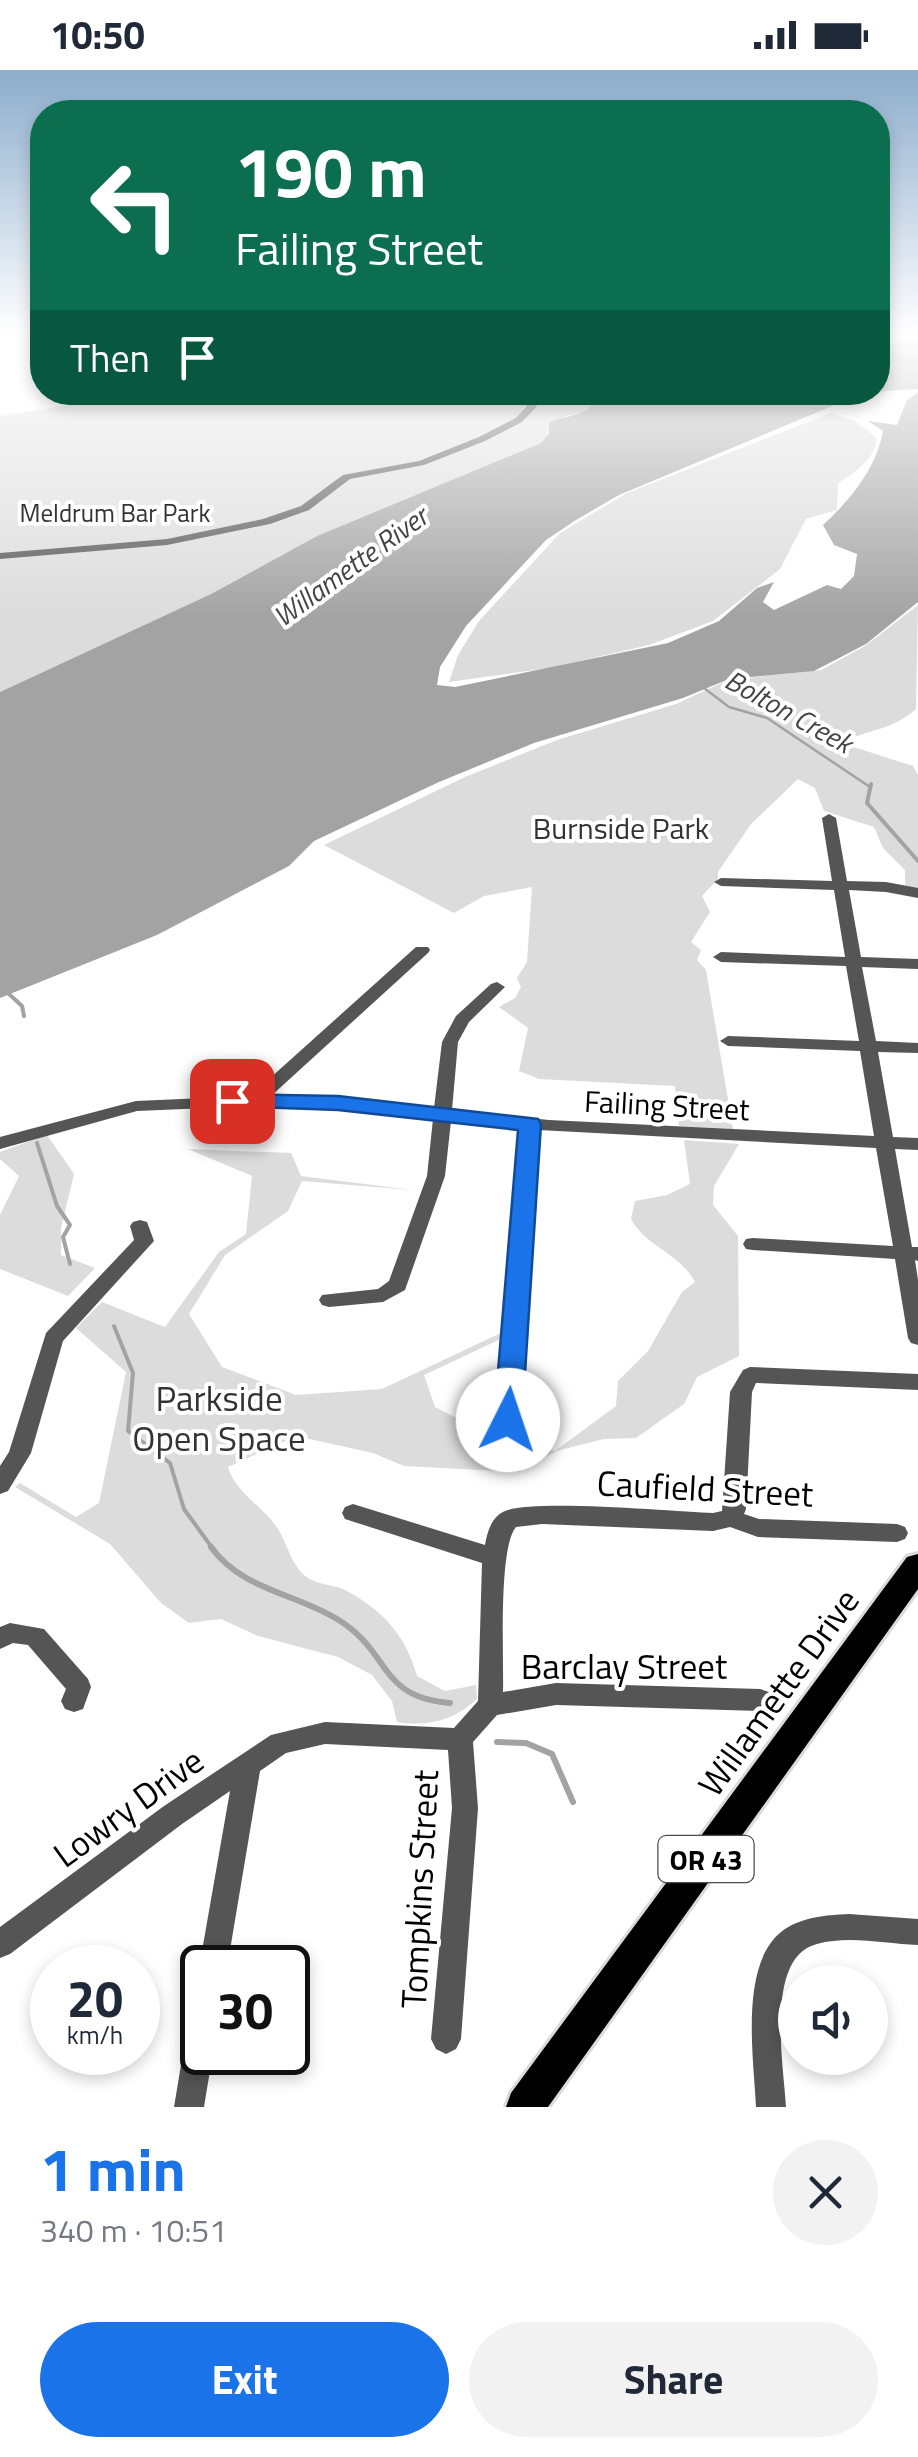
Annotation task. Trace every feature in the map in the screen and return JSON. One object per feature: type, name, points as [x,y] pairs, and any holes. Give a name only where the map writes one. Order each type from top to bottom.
[{"type":"main road","name":"Willamette Drive","points":[[525,2107],[918,1566]]},
{"type":"street","points":[[0,556],[167,542],[266,522],[305,508],[344,478],[421,462],[506,428]]},
{"type":"street","points":[[830,818],[884,1142],[911,1254],[918,1338]]},
{"type":"street","points":[[721,882],[918,893]]},
{"type":"street","points":[[255,1101],[422,950]]},
{"type":"street","points":[[720,958],[918,964]]},
{"type":"street","points":[[330,1300],[383,1295],[398,1285],[436,1176],[440,1114],[454,1029],[497,987]]},
{"type":"street","points":[[728,1041],[918,1048]]},
{"type":"street","name":"Failing Street","points":[[0,1143],[136,1106],[255,1101],[338,1103],[530,1124],[918,1144]]},
{"type":"street","points":[[508,1420],[530,1124]]},
{"type":"street","points":[[0,1484],[20,1453],[53,1338],[144,1240],[140,1226]]},
{"type":"street","points":[[753,1244],[911,1254]]},
{"type":"street","points":[[730,1518],[735,1510],[742,1392],[750,1375],[918,1382]]},
{"type":"street","points":[[354,1513],[494,1558],[490,1705]]},
{"type":"street","name":"Caufield Street","points":[[494,1558],[499,1531],[509,1519],[542,1515],[713,1522],[730,1518],[758,1528],[897,1533]]},
{"type":"street","points":[[0,1640],[10,1633],[35,1636],[79,1687],[74,1701]]},
{"type":"street","name":"Barclay Street","points":[[490,1705],[556,1694],[760,1700]]},
{"type":"street","name":"Tompkins Street","points":[[446,2039],[465,1808],[460,1739],[490,1705]]},
{"type":"street","points":[[217,1945],[248,1763],[280,1742],[325,1733],[460,1739]]},
{"type":"street","name":"Lowry Drive","points":[[0,1944],[248,1763]]},
{"type":"street","points":[[771,2107],[768,1988],[777,1953],[791,1939],[810,1931],[918,1932]]},
{"type":"street","points":[[189,2107],[194,2075]]},
{"type":"green space","name":"Meldrum Bar Park","points":[[0,428],[555,428],[541,443],[317,536],[211,594],[0,692]]},
{"type":"green space","points":[[793,428],[864,428],[877,438],[868,459],[838,483],[837,510],[806,519],[780,569],[713,621],[649,645],[550,668],[449,682],[458,655],[479,621],[560,533],[627,493]]},
{"type":"green space","name":"Burnside Park","points":[[918,605],[916,709],[898,722],[841,743],[913,766],[918,775],[918,889],[905,888],[905,870],[883,848],[874,827],[824,811],[815,788],[798,779],[751,824],[718,872],[718,879],[702,896],[710,912],[691,942],[701,950],[697,960],[706,970],[733,1129],[679,1126],[675,1086],[539,1079],[519,1071],[528,1028],[499,1007],[515,998],[521,987],[517,978],[527,962],[532,887],[484,896],[454,913],[324,845],[465,777],[557,740],[676,704],[728,680],[821,670],[865,646]]},
{"type":"green space","points":[[47,1135],[74,1174],[61,1228],[61,1255],[95,1268],[68,1296],[0,1269],[0,1215],[19,1176],[0,1159],[0,1152]]},
{"type":"green space","name":"Parkside Open Space","points":[[684,1140],[739,1144],[714,1186],[713,1205],[738,1236],[739,1356],[697,1377],[684,1404],[636,1438],[604,1439],[556,1451],[519,1472],[404,1466],[373,1453],[296,1436],[228,1467],[236,1484],[276,1526],[302,1573],[345,1590],[382,1615],[406,1648],[417,1676],[445,1691],[476,1685],[477,1699],[460,1712],[430,1722],[397,1722],[392,1701],[372,1675],[338,1657],[258,1636],[221,1619],[189,1623],[161,1603],[110,1544],[15,1487],[20,1483],[76,1517],[99,1503],[126,1372],[76,1328],[102,1302],[165,1327],[219,1252],[246,1234],[252,1176],[188,1149],[291,1153],[301,1176],[413,1190],[302,1181],[288,1211],[225,1255],[189,1314],[222,1367],[296,1395],[382,1389],[505,1331],[505,1337],[424,1375],[435,1407],[478,1429],[505,1430],[522,1446],[555,1451],[616,1406],[618,1381],[648,1351],[682,1292],[695,1282],[681,1264],[645,1237],[631,1219],[635,1201],[667,1195],[690,1184]]},
{"type":"water","name":"Willamette River","points":[[549,428],[779,428],[619,495],[546,540],[466,626],[440,667],[437,685],[455,687],[668,643],[719,621],[757,588],[774,582],[763,602],[774,610],[827,585],[841,589],[854,576],[857,554],[834,545],[823,525],[868,471],[880,445],[883,431],[879,428],[918,428],[918,602],[866,644],[814,671],[729,679],[683,698],[534,743],[439,782],[314,841],[289,866],[157,935],[0,998],[0,692],[211,594],[317,536],[541,443]]},
{"type":"waterway","name":"Bolton Creek","points":[[704,688],[729,707],[767,718],[870,787]]},
{"type":"waterway","name":"Bolton Creek","points":[[871,784],[867,803],[918,861]]},
{"type":"waterway","points":[[9,994],[22,1006],[24,1016]]},
{"type":"waterway","points":[[37,1143],[57,1206],[70,1225],[63,1237],[70,1264]]},
{"type":"waterway","points":[[114,1326],[133,1373],[128,1431],[170,1463],[184,1509],[213,1549]]},
{"type":"waterway","points":[[211,1547],[253,1582],[321,1610],[355,1632],[409,1692],[450,1703]]},
{"type":"waterway","points":[[497,1742],[526,1743],[552,1754],[573,1802]]},
{"type":"route","points":[[232,1101],[338,1103],[530,1124],[508,1420]]}]
